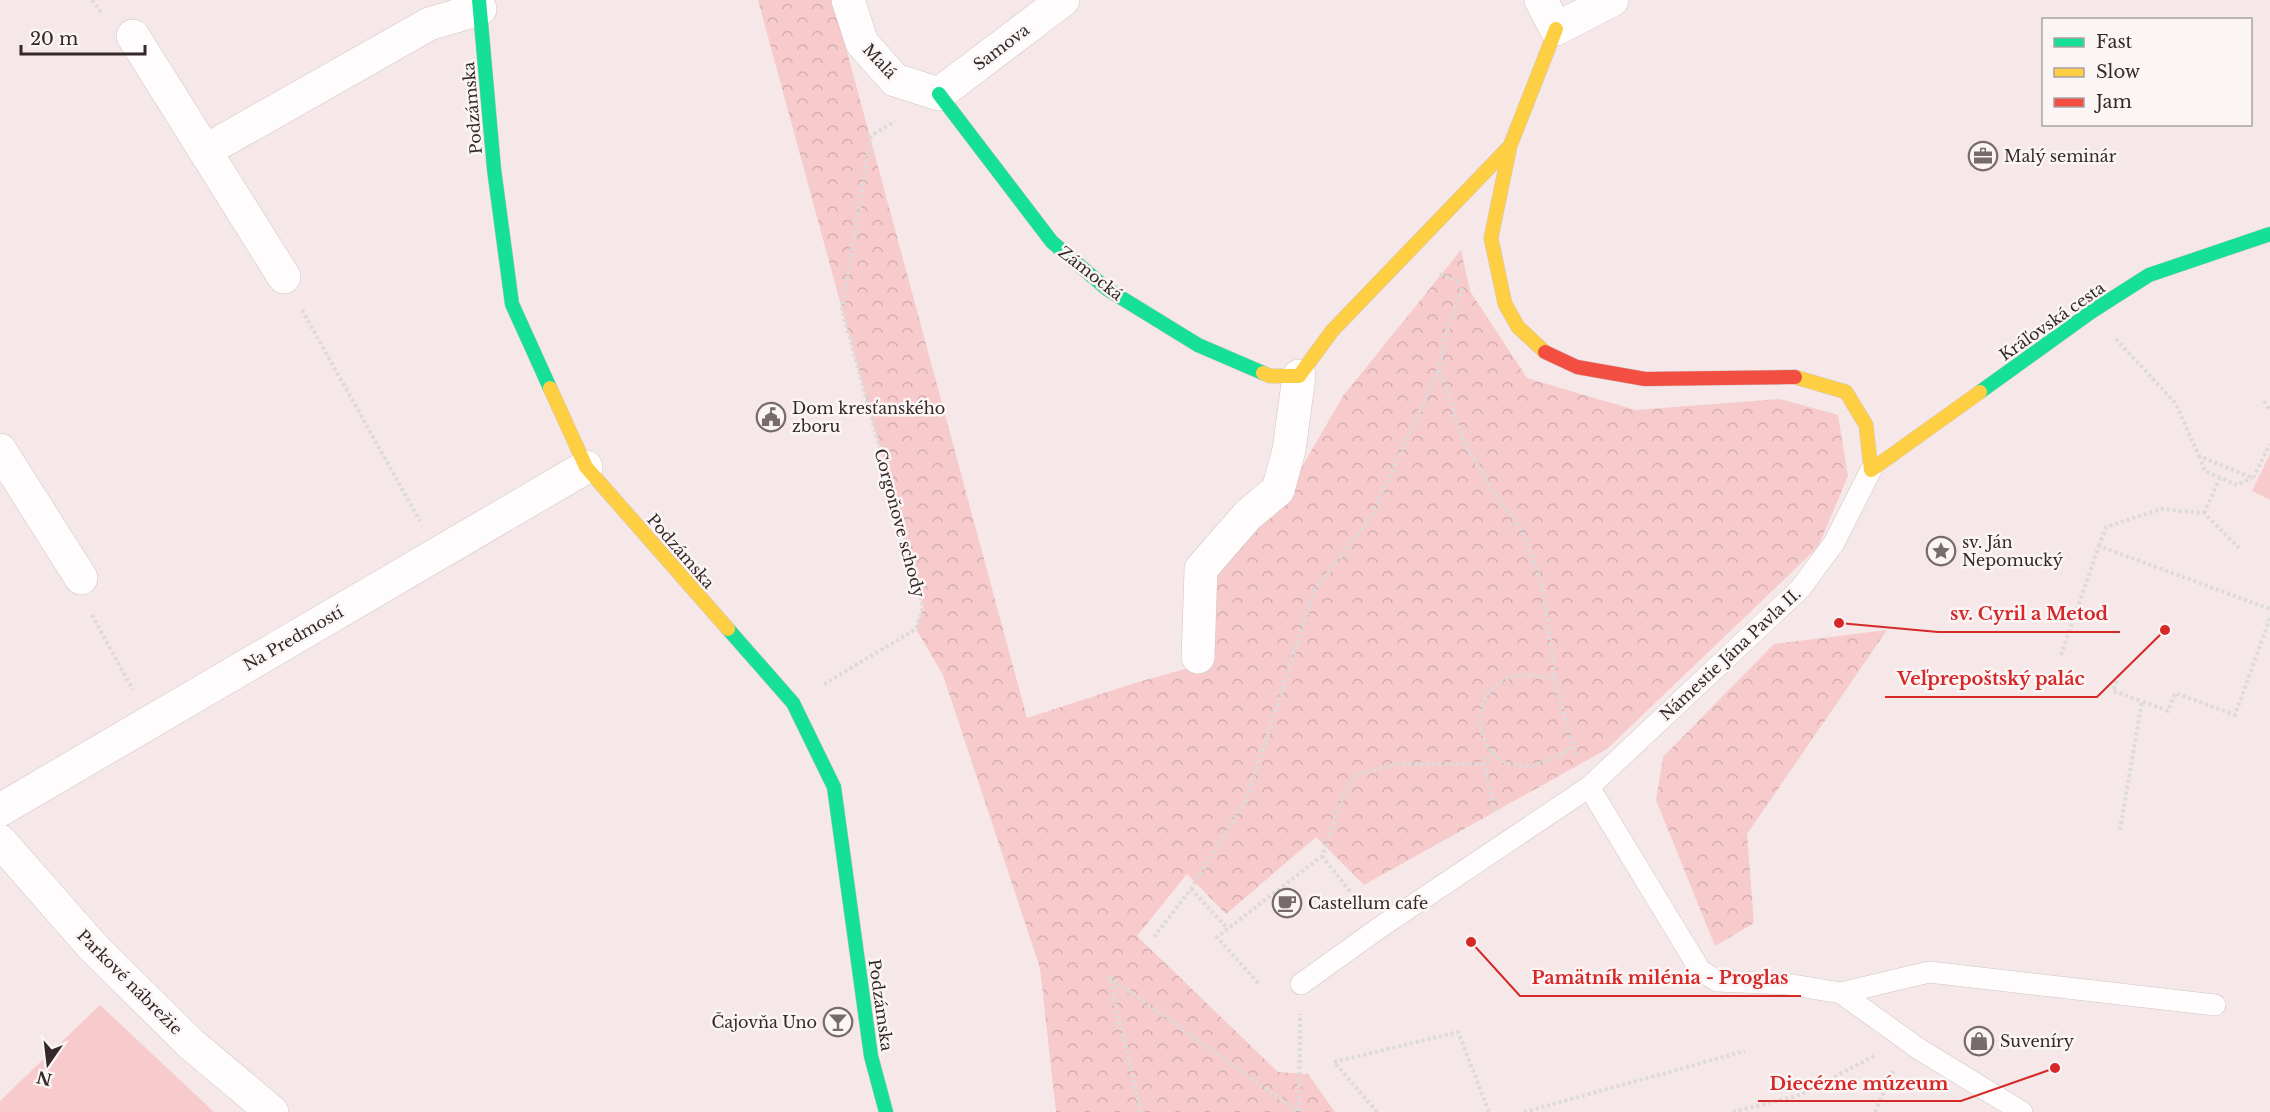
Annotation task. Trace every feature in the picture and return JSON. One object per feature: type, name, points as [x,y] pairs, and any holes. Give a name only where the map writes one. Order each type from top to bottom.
[{"type":"street","name":"Malá","points":[[848,0],[862,43],[895,80],[939,94]]},
{"type":"street","name":"Samova","points":[[939,94],[1063,0]]},
{"type":"street","points":[[1541,0],[1556,29]]},
{"type":"street","points":[[1612,0],[1556,29],[1510,147],[1491,238],[1505,304],[1518,327],[1546,352],[1577,367],[1645,379],[1793,376],[1846,392],[1866,425],[1871,470]]},
{"type":"street","points":[[205,151],[429,24],[480,4]]},
{"type":"street","name":"Podzámska","points":[[480,4],[494,169],[512,304],[586,467],[793,703],[834,787],[871,1056],[886,1112]]},
{"type":"street","points":[[133,36],[284,277]]},
{"type":"street","name":"Zámocká","points":[[939,94],[1052,242],[1107,289],[1198,345],[1270,376],[1299,376]]},
{"type":"street","points":[[1198,657],[1201,569],[1248,515],[1278,490],[1289,450],[1299,376],[1332,330],[1510,147]]},
{"type":"street","name":"Kráľovská cesta","points":[[1871,470],[2091,312],[2149,275],[2270,234]]},
{"type":"street","points":[[0,450],[81,578]]},
{"type":"street","name":"Na Predmostí","points":[[0,810],[586,467]]},
{"type":"street","name":"Parkové nábrežie","points":[[0,841],[93,947],[190,1043],[272,1112]]},
{"type":"lane","name":"Námestie Jána Pavla II.","points":[[1301,984],[1589,787],[1800,589],[1834,543],[1871,470]]},
{"type":"lane","points":[[1589,787],[1700,970],[1717,981],[1787,984],[1841,993],[1929,972],[2215,1005]]},
{"type":"lane","points":[[1841,993],[1919,1049],[2022,1112]]},
{"type":"path","name":"Corgoňove schody","points":[[793,703],[916,630],[923,607],[842,310],[871,136]]},
{"type":"path","points":[[1154,937],[1191,889],[1246,800],[1315,589],[1370,519],[1439,369],[1457,295],[1491,238]]},
{"type":"path","points":[[284,277],[424,529]]},
{"type":"path","points":[[2091,312],[2176,404],[2205,471],[2237,485],[2253,478],[2270,444]]},
{"type":"path","points":[[1439,369],[1464,442],[1495,494],[1522,530],[1542,584],[1554,667],[1553,678],[1573,748],[1531,766],[1511,764],[1493,754],[1484,742],[1479,728],[1481,707],[1492,688],[1518,675],[1553,678]]},
{"type":"path","points":[[2264,401],[2270,411]]},
{"type":"path","points":[[2199,456],[2253,478]]},
{"type":"path","points":[[2204,513],[2220,478]]},
{"type":"path","points":[[2061,655],[2106,527],[2161,509],[2204,513],[2240,549]]},
{"type":"path","points":[[2099,546],[2270,609]]},
{"type":"path","points":[[2119,675],[2113,691],[2168,711],[2175,693],[2235,716],[2270,618]]},
{"type":"path","points":[[2120,830],[2142,701]]},
{"type":"path","points":[[1258,983],[1217,937],[1322,856],[1346,787],[1359,774],[1397,764],[1484,764],[1493,754]]},
{"type":"path","points":[[1484,764],[1503,844]]},
{"type":"path","points":[[1322,856],[1380,928]]},
{"type":"path","points":[[1191,889],[1228,928]]},
{"type":"path","points":[[1141,1112],[1109,977],[1299,1112]]},
{"type":"path","points":[[1299,1112],[1301,984]]},
{"type":"path","points":[[1377,1112],[1334,1062],[1458,1032],[1489,1112]]},
{"type":"path","points":[[1733,1112],[1800,1095],[1907,1039]]},
{"type":"path","points":[[1875,1112],[1907,1039]]},
{"type":"path","points":[[1524,1112],[1744,1051]]},
{"type":"green space","points":[[758,0],[833,0],[1027,718],[1135,683],[1207,663],[1216,572],[1288,491],[1343,396],[1461,250],[1470,291],[1527,378],[1635,410],[1780,399],[1838,415],[1848,476],[1818,547],[1607,749],[1364,885],[1316,837],[1226,914],[1187,874],[1137,936],[1278,1072],[1308,1074],[1335,1112],[1056,1112],[1040,968],[943,675],[916,629],[923,607]]},
{"type":"green space","points":[[2270,454],[2270,500],[2252,491]]},
{"type":"green space","points":[[1887,630],[1747,834],[1754,923],[1715,946],[1656,800],[1663,757],[1774,644]]},
{"type":"green space","points":[[100,1005],[214,1112],[0,1112],[0,1101]]},
{"type":"traffic: fast","points":[[479,0],[494,169],[512,304],[550,388]]},
{"type":"traffic: fast","points":[[939,94],[1052,242],[1107,289],[1198,345],[1263,373]]},
{"type":"traffic: fast","points":[[1980,392],[2091,312],[2149,275],[2270,234]]},
{"type":"traffic: fast","points":[[728,629],[793,703],[834,787],[871,1056],[886,1112]]},
{"type":"traffic: slow","points":[[1545,352],[1518,327],[1505,304],[1491,238],[1510,146],[1556,29]]},
{"type":"traffic: slow","points":[[1263,373],[1270,376],[1299,376],[1332,331],[1510,146]]},
{"type":"traffic: slow","points":[[1795,377],[1846,392],[1866,425],[1871,470],[1980,392]]},
{"type":"traffic: slow","points":[[550,388],[586,467],[728,629]]},
{"type":"traffic: jam","points":[[1545,352],[1577,367],[1645,379],[1795,377]]},
{"type":"place","name":"Malý seminár","points":[[1983,156]]},
{"type":"place","name":"Dom kresťanského zboru","points":[[771,417]]},
{"type":"place","name":"sv. Ján Nepomucký","points":[[1941,551]]},
{"type":"place","name":"sv. Cyril a Metod","points":[[1839,623]]},
{"type":"place","name":"Veľprepoštský palác","points":[[2165,630]]},
{"type":"place","name":"Castellum cafe","points":[[1287,903]]},
{"type":"place","name":"Pamätník milénia - Proglas","points":[[1471,942]]},
{"type":"place","name":"Čajovňa Uno","points":[[838,1022]]},
{"type":"place","name":"Suveníry","points":[[1979,1041]]},
{"type":"place","name":"Diecézne múzeum","points":[[2055,1068]]}]
